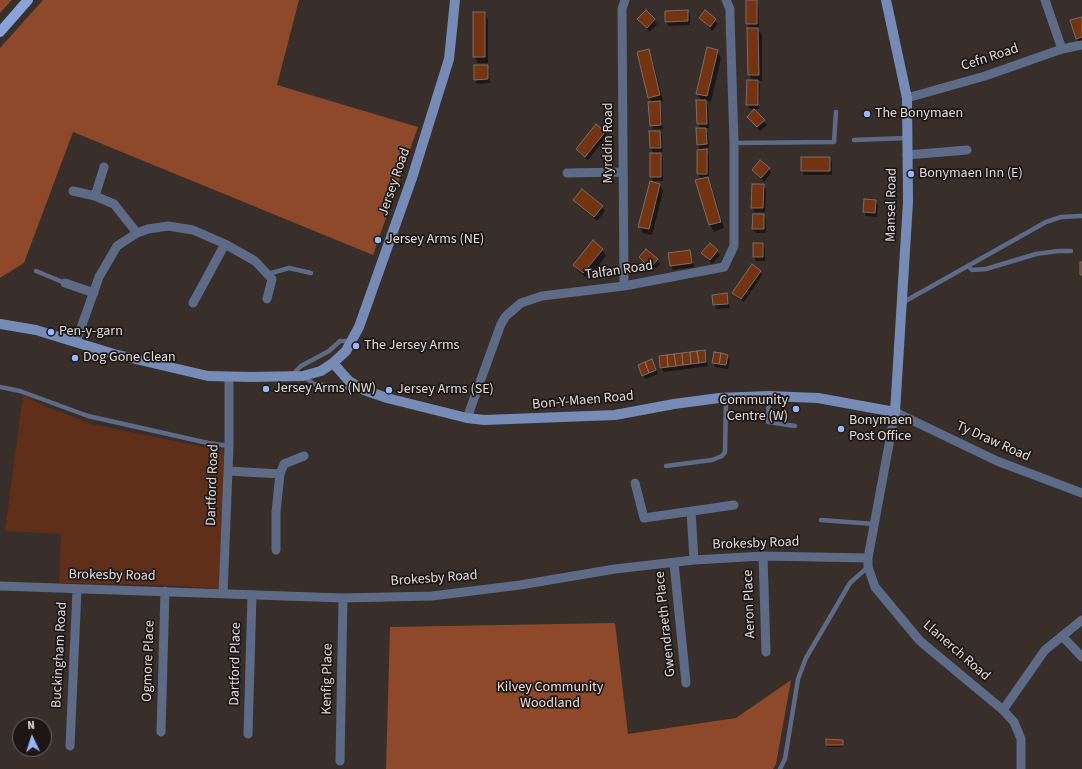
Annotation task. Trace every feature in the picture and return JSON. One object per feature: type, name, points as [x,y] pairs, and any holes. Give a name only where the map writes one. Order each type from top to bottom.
[{"type":"main road","points":[[0,32],[28,0]]},
{"type":"street","name":"Jersey Road","points":[[0,324],[36,330],[76,342],[208,376],[299,376],[321,371],[333,363],[346,351],[352,341],[412,178],[449,59],[455,0]]},
{"type":"street","name":"Myrddin Road","points":[[624,286],[622,9],[625,0]]},
{"type":"street","points":[[726,0],[730,9],[734,143]]},
{"type":"street","name":"Mansel Road","points":[[886,0],[907,98],[908,202],[895,412]]},
{"type":"street","points":[[1045,0],[1062,49]]},
{"type":"street","name":"Cefn Road","points":[[907,98],[984,76],[1062,49],[1082,45]]},
{"type":"street","name":"Talfan Road","points":[[467,418],[495,336],[501,324],[513,309],[521,303],[542,296],[624,286],[724,268],[734,246],[734,143]]},
{"type":"street","points":[[907,155],[967,150]]},
{"type":"street","points":[[95,196],[104,167]]},
{"type":"street","points":[[567,173],[623,172]]},
{"type":"street","points":[[73,191],[95,196],[114,204],[137,233]]},
{"type":"street","points":[[76,342],[99,277],[117,246],[137,233],[148,229],[168,226],[193,230],[225,244],[255,261],[272,279],[267,300]]},
{"type":"street","points":[[193,303],[225,244]]},
{"type":"street","points":[[65,282],[94,293]]},
{"type":"street","name":"Bon-Y-Maen Road","points":[[333,363],[349,381],[364,390],[387,398],[467,418],[502,421],[615,415],[674,404],[726,398],[769,396],[818,398],[895,412]]},
{"type":"street","name":"Dartford Road","points":[[223,594],[230,446],[229,377]]},
{"type":"street","name":"Ty Draw Road","points":[[895,412],[997,461],[1082,493]]},
{"type":"street","name":"Llanerch Road","points":[[895,412],[868,563],[875,587],[920,641],[1003,710],[1014,722],[1021,739],[1021,769]]},
{"type":"street","points":[[276,550],[276,512],[280,474],[284,464],[304,456]]},
{"type":"street","points":[[228,471],[280,474]]},
{"type":"street","points":[[635,483],[644,518],[734,505]]},
{"type":"street","points":[[691,511],[694,560]]},
{"type":"street","name":"Brokesby Road","points":[[0,586],[77,590],[165,591],[343,598],[432,596],[520,585],[615,569],[694,560],[763,556],[868,563]]},
{"type":"street","name":"Aeron Place","points":[[763,556],[766,652]]},
{"type":"street","name":"Gwendraeth Place","points":[[674,563],[686,683]]},
{"type":"street","name":"Buckingham Road","points":[[70,746],[77,590]]},
{"type":"street","name":"Ogmore Place","points":[[161,732],[165,591]]},
{"type":"street","name":"Dartford Place","points":[[248,734],[252,595]]},
{"type":"street","name":"Kenfig Place","points":[[340,761],[343,598]]},
{"type":"street","points":[[1003,710],[1045,650],[1082,620]]},
{"type":"street","points":[[1062,636],[1082,657]]},
{"type":"lane","points":[[734,143],[834,142],[836,112]]},
{"type":"lane","points":[[854,140],[907,138]]},
{"type":"lane","points":[[902,304],[1046,222],[1061,217],[1082,216]]},
{"type":"lane","points":[[968,266],[972,270],[986,269],[1036,254],[1058,250],[1071,251]]},
{"type":"lane","points":[[268,274],[289,268],[311,272]]},
{"type":"lane","points":[[36,271],[65,282]]},
{"type":"lane","points":[[352,341],[340,341],[329,351],[297,368],[299,376],[314,384],[344,389],[364,390]]},
{"type":"lane","points":[[0,388],[20,391],[88,416],[208,443],[230,446]]},
{"type":"lane","points":[[769,396],[768,422],[795,426]]},
{"type":"lane","points":[[666,466],[712,460],[722,456],[725,452],[726,398]]},
{"type":"lane","points":[[821,520],[874,524]]},
{"type":"lane","points":[[780,769],[785,759],[798,679],[806,658],[850,583],[868,563]]},
{"type":"shaded area","points":[[23,395],[47,407],[92,424],[224,451],[219,589],[165,585],[59,583],[61,534],[5,531]]},
{"type":"green space","points":[[0,0],[12,0],[0,13]]},
{"type":"green space","points":[[43,0],[299,0],[277,85],[418,127],[373,255],[73,132],[24,263],[0,278],[0,48]]},
{"type":"green space","name":"Kilvey Community Woodland","points":[[615,623],[628,734],[736,718],[791,680],[776,764],[773,769],[386,769],[390,627]]},
{"type":"building","points":[[746,0],[757,0],[757,24],[746,24]]},
{"type":"building","points":[[646,10],[655,19],[647,28],[637,19]]},
{"type":"building","points":[[688,10],[688,21],[665,22],[665,11]]},
{"type":"building","points":[[705,10],[716,19],[710,27],[699,18]]},
{"type":"building","points":[[473,12],[485,12],[485,57],[473,57]]},
{"type":"building","points":[[1082,17],[1082,37],[1076,39],[1070,20]]},
{"type":"building","points":[[747,28],[758,28],[759,75],[748,75]]},
{"type":"building","points":[[707,47],[718,50],[707,96],[696,94]]},
{"type":"building","points":[[649,49],[660,95],[648,98],[637,52]]},
{"type":"building","points":[[474,65],[488,65],[488,79],[474,80]]},
{"type":"building","points":[[747,80],[758,80],[758,105],[746,105]]},
{"type":"building","points":[[696,100],[706,100],[707,124],[697,124]]},
{"type":"building","points":[[660,101],[661,125],[650,126],[648,102]]},
{"type":"building","points":[[754,109],[765,120],[757,127],[747,117]]},
{"type":"building","points":[[596,124],[605,132],[585,157],[576,149]]},
{"type":"building","points":[[696,128],[706,128],[707,144],[697,145]]},
{"type":"building","points":[[649,131],[660,131],[661,148],[650,148]]},
{"type":"building","points":[[707,149],[707,174],[697,174],[697,150]]},
{"type":"building","points":[[650,153],[661,153],[661,177],[650,177]]},
{"type":"building","points":[[801,157],[830,157],[830,171],[801,171]]},
{"type":"building","points":[[760,160],[770,168],[761,178],[752,170]]},
{"type":"building","points":[[708,177],[721,222],[709,225],[695,180]]},
{"type":"building","points":[[650,181],[660,184],[649,229],[638,227]]},
{"type":"building","points":[[752,184],[764,184],[763,208],[751,208]]},
{"type":"building","points":[[582,189],[603,206],[594,217],[573,200]]},
{"type":"building","points":[[864,199],[876,200],[875,213],[863,212]]},
{"type":"building","points":[[753,214],[764,214],[764,229],[752,229]]},
{"type":"building","points":[[593,240],[603,249],[583,273],[573,265]]},
{"type":"building","points":[[710,243],[718,250],[710,260],[701,253]]},
{"type":"building","points":[[753,243],[763,243],[763,257],[753,257]]},
{"type":"building","points":[[646,249],[658,259],[650,268],[639,257]]},
{"type":"building","points":[[690,250],[692,263],[670,266],[668,253]]},
{"type":"building","points":[[1080,262],[1082,262],[1082,275],[1080,275]]},
{"type":"building","points":[[752,264],[761,271],[741,299],[732,293]]},
{"type":"building","points":[[727,293],[728,304],[713,305],[712,295]]},
{"type":"building","points":[[705,350],[706,362],[699,363],[697,351]]},
{"type":"building","points":[[697,351],[699,363],[691,364],[690,352]]},
{"type":"building","points":[[690,352],[691,364],[683,365],[682,353]]},
{"type":"building","points":[[714,352],[721,353],[719,364],[712,363]]},
{"type":"building","points":[[682,353],[683,365],[676,366],[674,354]]},
{"type":"building","points":[[721,353],[728,355],[726,365],[719,364]]},
{"type":"building","points":[[674,354],[676,366],[668,367],[667,355]]},
{"type":"building","points":[[667,355],[668,367],[660,368],[659,356]]},
{"type":"building","points":[[652,359],[656,370],[649,373],[645,362]]},
{"type":"building","points":[[645,362],[649,373],[642,376],[638,365]]},
{"type":"building","points":[[826,739],[843,740],[843,745],[826,745]]},
{"type":"place","name":"The Bonymaen","points":[[867,114]]},
{"type":"place","name":"Bonymaen Inn (E)","points":[[911,174]]},
{"type":"place","name":"Jersey Arms (NE)","points":[[378,240]]},
{"type":"place","name":"Pen-y-garn","points":[[51,332]]},
{"type":"place","name":"The Jersey Arms","points":[[356,346]]},
{"type":"place","name":"Dog Gone Clean","points":[[75,358]]},
{"type":"place","name":"Jersey Arms (NW)","points":[[266,389]]},
{"type":"place","name":"Jersey Arms (SE)","points":[[389,390]]},
{"type":"place","name":"Community Centre (W)","points":[[796,409]]},
{"type":"place","name":"Bonymaen Post Office","points":[[841,429]]}]
